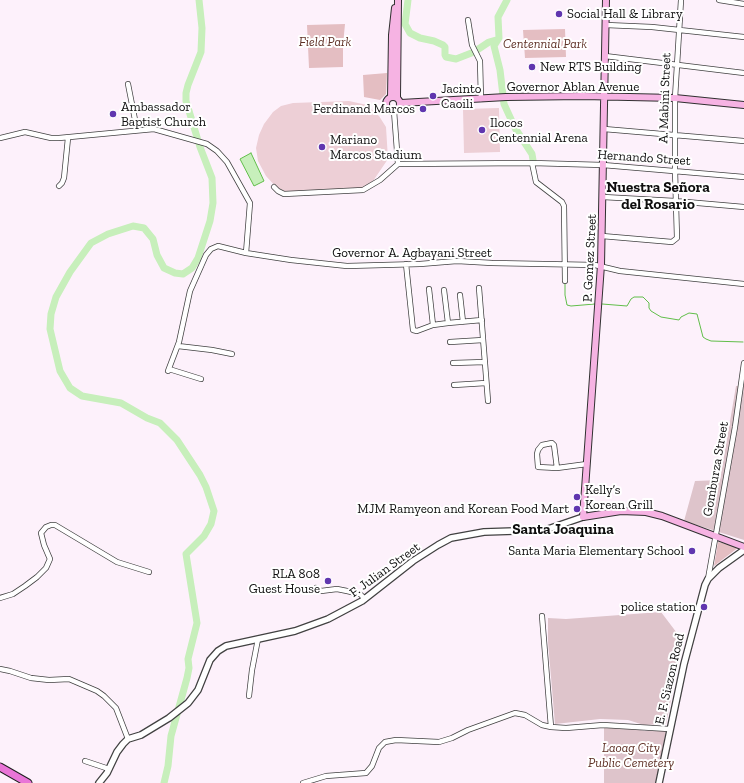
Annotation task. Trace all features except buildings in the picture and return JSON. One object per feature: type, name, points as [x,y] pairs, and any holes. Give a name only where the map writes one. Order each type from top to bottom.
[{"type":"main road","name":"P. Gomez Street","points":[[583,517],[601,266],[606,0]]},
{"type":"main road","points":[[394,97],[398,2]]},
{"type":"main road","name":"Governor Ablan Avenue","points":[[401,103],[583,96],[675,98],[744,105]]},
{"type":"main road","points":[[394,97],[400,100],[401,103],[400,108],[394,111],[388,109],[386,105],[386,101],[394,97]]},
{"type":"main road","name":"F. Julian Street","points":[[583,517],[621,511],[646,512],[662,516],[744,547]]},
{"type":"main road","points":[[0,767],[28,783]]},
{"type":"street","name":"A. Mabini Street","points":[[602,236],[672,242],[677,238],[675,201],[675,98],[680,0]]},
{"type":"street","points":[[719,0],[744,4]]},
{"type":"street","points":[[468,20],[471,39],[480,61],[481,99]]},
{"type":"street","points":[[606,25],[679,30],[744,37]]},
{"type":"street","points":[[605,56],[676,66],[744,73]]},
{"type":"street","points":[[128,84],[137,130]]},
{"type":"street","points":[[274,187],[284,194],[363,190],[380,180],[398,164],[394,111]]},
{"type":"street","points":[[0,138],[25,132],[51,138],[68,138],[154,129],[200,142],[216,150],[223,156],[250,202],[246,253]]},
{"type":"street","points":[[604,129],[744,141]]},
{"type":"street","points":[[59,186],[64,178],[68,138]]},
{"type":"street","points":[[532,163],[536,182],[562,202],[564,206],[565,281]]},
{"type":"street","name":"Hernando Street","points":[[398,164],[532,163],[603,165],[744,177]]},
{"type":"street","points":[[603,198],[675,201],[744,207]]},
{"type":"street","name":"Governor A. Agbayani Street","points":[[201,379],[169,370],[178,346],[188,297],[208,251],[215,247],[221,246],[246,253],[290,260],[347,266],[457,261],[601,266],[620,271],[744,284]]},
{"type":"street","points":[[406,264],[413,330],[417,331],[433,325],[482,320]]},
{"type":"street","points":[[429,288],[433,325]]},
{"type":"street","points":[[479,288],[488,401]]},
{"type":"street","points":[[444,290],[448,323]]},
{"type":"street","points":[[460,295],[463,322]]},
{"type":"street","points":[[450,342],[483,340]]},
{"type":"street","points":[[178,346],[232,354]]},
{"type":"street","points":[[453,362],[485,362]]},
{"type":"street","name":"Gomburza Street","points":[[708,579],[735,427],[744,363]]},
{"type":"street","points":[[454,385],[486,383]]},
{"type":"street","points":[[557,468],[554,445],[552,443],[542,445],[537,454],[538,467],[557,468],[587,464]]},
{"type":"street","name":"F. Julian Street","points":[[99,783],[104,778],[117,752],[128,740],[141,735],[169,718],[188,703],[198,690],[210,660],[218,651],[226,646],[295,631],[322,622],[365,599],[413,561],[438,544],[451,538],[484,532],[545,530],[583,517]]},
{"type":"street","points":[[0,598],[13,594],[37,577],[46,568],[50,559],[41,533],[46,527],[51,525],[55,525],[73,535],[117,562],[149,572]]},
{"type":"street","points":[[708,579],[724,564],[744,550]]},
{"type":"street","name":"E. F. Siazon Road","points":[[659,783],[684,664],[708,579]]},
{"type":"street","points":[[316,588],[321,591],[337,589],[347,590],[360,594],[365,599]]},
{"type":"street","points":[[542,616],[551,727]]},
{"type":"street","points":[[250,696],[252,670],[258,639]]},
{"type":"street","points":[[0,669],[31,678],[49,680],[69,679],[97,691],[116,708],[128,740]]},
{"type":"street","points":[[303,783],[326,776],[366,772],[372,766],[380,745],[387,741],[438,742],[452,738],[509,714],[518,712],[525,714],[542,725],[551,727],[566,728],[603,725],[670,729]]},
{"type":"street","points":[[84,761],[109,769]]},
{"type":"green space","name":"Field Park","points":[[345,24],[343,67],[309,68],[307,25]]},
{"type":"green space","name":"Centennial Park","points":[[565,29],[566,57],[525,58],[523,30]]},
{"type":"green space","points":[[387,73],[386,94],[380,100],[364,97],[363,75]]},
{"type":"green space","points":[[736,386],[744,386],[744,540],[684,521],[695,481],[720,480]]},
{"type":"green space","points":[[718,542],[739,547],[714,566]]},
{"type":"green space","points":[[661,612],[683,641],[666,724],[644,725],[628,720],[600,719],[555,724],[548,642],[548,618],[566,619]]},
{"type":"green space","name":"Laoag City Public Cemetery","points":[[604,726],[626,727],[645,731],[666,730],[656,783],[604,783]]},
{"type":"shaded area","name":"Mariano Marcos Stadium","points":[[349,101],[367,105],[379,116],[386,127],[388,159],[371,184],[362,188],[287,192],[277,188],[266,176],[258,161],[256,148],[259,135],[264,124],[273,112],[281,106],[293,103]]},
{"type":"shaded area","name":"Ilocos Centennial Arena","points":[[499,108],[500,152],[464,153],[463,109]]},
{"type":"shaded area","points":[[251,153],[264,181],[254,186],[240,159]]},
{"type":"waterway","points":[[164,783],[168,766],[171,736],[187,678],[189,668],[188,659],[197,623],[186,554],[204,536],[211,524],[214,511],[206,487],[200,475],[177,440],[160,423],[147,418],[121,403],[82,396],[70,388],[60,371],[50,329],[51,314],[56,297],[70,272],[91,243],[108,234],[133,226],[144,228],[153,239],[157,255],[164,268],[175,273],[183,274],[192,268],[198,258],[210,221],[213,203],[212,178],[200,147],[186,101],[188,85],[201,52],[202,28],[199,0]]},
{"type":"waterway","points":[[408,0],[405,24],[410,33],[420,38],[434,41],[443,45],[445,47],[446,57],[456,59],[474,52],[489,42],[496,40]]},
{"type":"waterway","points":[[507,0],[498,17],[499,38],[494,46],[500,70],[504,104],[515,128],[532,154],[533,160]]},
{"type":"waterway","points":[[565,282],[567,305],[595,304]]},
{"type":"waterway","points":[[602,304],[627,306],[634,297],[643,297],[649,303],[649,308],[651,311],[661,317],[679,320],[681,317],[689,313],[697,314],[703,337],[706,339],[711,341],[743,342]]},
{"type":"place","name":"Social Hall & Library","points":[[559,14]]},
{"type":"place","name":"New RTS Building","points":[[532,67]]},
{"type":"place","name":"Jacinto Caoili","points":[[433,96]]},
{"type":"place","name":"Ferdinand Marcos","points":[[423,109]]},
{"type":"place","name":"Ambassador Baptist Church","points":[[113,114]]},
{"type":"place","name":"Ilocos Centennial Arena","points":[[482,130]]},
{"type":"place","name":"Mariano Marcos Stadium","points":[[322,147]]},
{"type":"place","name":"Kelly’s Korean Grill","points":[[577,497]]},
{"type":"place","name":"MJM Ramyeon and Korean Food Mart","points":[[577,509]]},
{"type":"place","name":"Santa Maria Elementary School","points":[[692,551]]},
{"type":"place","name":"RLA 808 Guest House","points":[[328,581]]},
{"type":"place","name":"police station","points":[[704,607]]},
{"type":"district","name":"Nuestra Señora del Rosario","points":[[658,196]]},
{"type":"district","name":"Santa Joaquina","points":[[563,530]]}]
